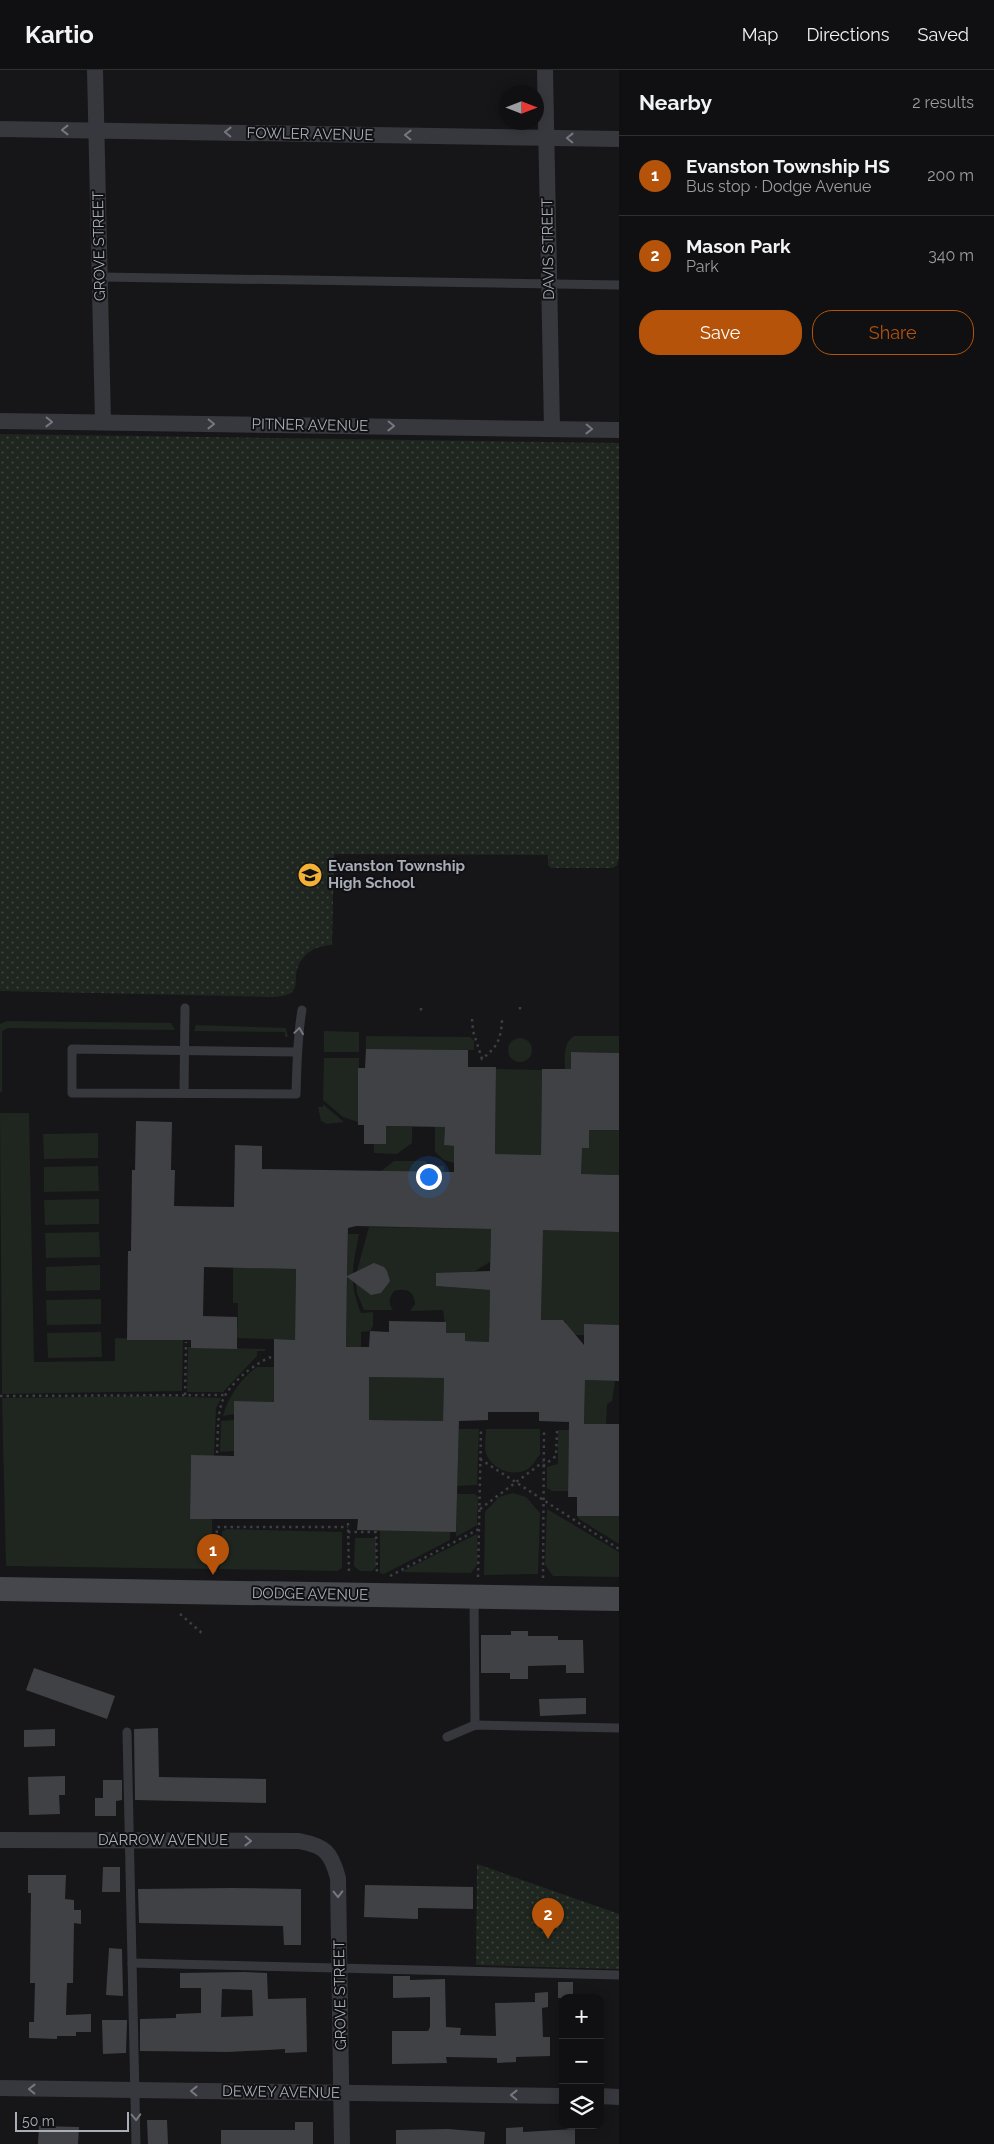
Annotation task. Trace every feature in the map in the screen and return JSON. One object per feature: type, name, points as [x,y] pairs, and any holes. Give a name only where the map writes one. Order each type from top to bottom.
[{"type":"main road","name":"DODGE AVENUE","points":[[0,1589],[476,1587],[619,1599]]},
{"type":"street","name":"GROVE STREET","points":[[95,70],[103,422]]},
{"type":"street","name":"DAVIS STREET","points":[[545,70],[552,429]]},
{"type":"street","name":"FOWLER AVENUE","points":[[0,129],[619,139]]},
{"type":"street","name":"PITNER AVENUE","points":[[0,421],[619,430]]},
{"type":"street","name":"DARROW AVENUE","points":[[0,1840],[299,1841],[325,1849]]},
{"type":"street","name":"GROVE STREET","points":[[325,1849],[334,1861],[338,1878],[342,2144]]},
{"type":"street","name":"DEWEY AVENUE","points":[[0,2088],[559,2096]]},
{"type":"street","points":[[604,2096],[619,2097]]},
{"type":"lane","points":[[100,277],[619,285]]},
{"type":"lane","points":[[184,1093],[185,1008]]},
{"type":"lane","points":[[297,1052],[72,1048],[72,1093],[296,1094],[297,1052],[302,1010]]},
{"type":"lane","points":[[475,1725],[476,1587]]},
{"type":"lane","points":[[446,1736],[475,1725],[619,1728]]},
{"type":"lane","points":[[127,1732],[136,2144]]},
{"type":"lane","points":[[132,1963],[619,1975]]},
{"type":"path","points":[[520,1007],[520,1012]]},
{"type":"path","points":[[420,1008],[420,1014]]},
{"type":"path","points":[[472,1019],[473,1031],[482,1059],[496,1048],[501,1032],[502,1020]]},
{"type":"path","points":[[185,1395],[186,1342]]},
{"type":"path","points":[[217,1453],[221,1405],[227,1395],[255,1364],[271,1357]]},
{"type":"path","points":[[0,1396],[227,1395]]},
{"type":"path","points":[[476,1587],[481,1430]]},
{"type":"path","points":[[543,1466],[556,1456],[557,1431]]},
{"type":"path","points":[[543,1578],[544,1432]]},
{"type":"path","points":[[480,1460],[619,1548]]},
{"type":"path","points":[[479,1510],[543,1462]]},
{"type":"path","points":[[215,1572],[217,1527],[348,1525],[349,1575]]},
{"type":"path","points":[[390,1576],[479,1529]]},
{"type":"path","points":[[348,1532],[376,1532],[377,1575]]},
{"type":"path","points":[[180,1614],[203,1634]]},
{"type":"shaded area","points":[[0,434],[619,443],[619,856],[617,865],[613,868],[551,868],[548,865],[548,855],[334,854],[332,945],[319,947],[304,957],[298,968],[295,988],[289,994],[274,997],[0,991]]},
{"type":"shaded area","points":[[7,1021],[171,1023],[175,1030],[8,1028],[2,1031],[2,1091],[0,1093],[0,1024]]},
{"type":"shaded area","points":[[196,1025],[286,1028],[288,1037],[285,1037],[285,1032],[194,1031]]},
{"type":"shaded area","points":[[324,1031],[359,1032],[359,1052],[324,1052]]},
{"type":"shaded area","points":[[366,1036],[470,1037],[474,1041],[474,1050],[366,1049]]},
{"type":"shaded area","points":[[574,1036],[619,1036],[619,1053],[571,1052],[571,1069],[565,1069],[566,1046]]},
{"type":"shaded area","points":[[520,1038],[528,1042],[532,1050],[528,1058],[520,1062],[512,1058],[508,1050],[512,1042]]},
{"type":"shaded area","points":[[324,1058],[359,1058],[358,1122],[343,1117],[323,1100]]},
{"type":"shaded area","points":[[496,1069],[542,1070],[541,1155],[495,1154]]},
{"type":"shaded area","points":[[323,1104],[344,1122],[327,1124],[321,1121],[318,1107],[323,1107]]},
{"type":"shaded area","points":[[0,1113],[29,1113],[34,1362],[115,1361],[115,1338],[183,1340],[182,1391],[2,1394]]},
{"type":"shaded area","points":[[386,1126],[412,1127],[412,1143],[397,1154],[374,1153],[374,1144],[386,1144]]},
{"type":"shaded area","points":[[435,1127],[445,1127],[444,1145],[454,1146],[454,1163],[444,1160],[435,1152]]},
{"type":"shaded area","points":[[589,1130],[619,1130],[619,1175],[589,1174],[581,1185],[580,1148],[589,1148]]},
{"type":"shaded area","points":[[98,1133],[98,1158],[44,1159],[43,1134]]},
{"type":"shaded area","points":[[394,1161],[426,1161],[427,1165],[444,1166],[444,1172],[374,1177]]},
{"type":"shaded area","points":[[98,1166],[99,1191],[44,1192],[44,1167]]},
{"type":"shaded area","points":[[99,1199],[99,1224],[45,1225],[44,1200]]},
{"type":"shaded area","points":[[543,1224],[551,1230],[619,1232],[619,1325],[584,1335],[566,1335],[566,1322],[563,1320],[541,1322]]},
{"type":"shaded area","points":[[369,1227],[491,1229],[490,1262],[475,1271],[436,1274],[436,1286],[490,1290],[489,1342],[465,1341],[465,1333],[446,1333],[443,1310],[410,1311],[415,1304],[413,1296],[406,1290],[394,1291],[392,1293],[390,1305],[393,1310],[364,1310],[357,1293],[355,1278]]},
{"type":"shaded area","points":[[99,1232],[100,1257],[46,1258],[45,1233]]},
{"type":"shaded area","points":[[348,1234],[359,1234],[353,1273],[354,1292],[357,1302],[361,1313],[373,1312],[373,1326],[370,1331],[361,1332],[361,1347],[346,1347]]},
{"type":"shaded area","points":[[100,1265],[100,1290],[46,1291],[46,1267]]},
{"type":"shaded area","points":[[233,1267],[296,1269],[295,1340],[237,1338],[238,1303],[233,1303]]},
{"type":"shaded area","points":[[101,1299],[101,1324],[47,1325],[46,1300]]},
{"type":"shaded area","points":[[101,1332],[102,1357],[48,1358],[47,1333]]},
{"type":"shaded area","points":[[188,1347],[265,1349],[265,1351],[257,1351],[257,1356],[223,1392],[187,1392]]},
{"type":"shaded area","points":[[257,1367],[274,1367],[274,1402],[235,1401],[234,1414],[223,1416],[236,1388]]},
{"type":"shaded area","points":[[369,1377],[444,1378],[443,1421],[369,1420]]},
{"type":"shaded area","points":[[585,1380],[615,1381],[612,1401],[607,1404],[606,1424],[584,1424]]},
{"type":"shaded area","points":[[155,1396],[221,1398],[216,1408],[214,1456],[191,1456],[190,1519],[212,1519],[212,1569],[6,1566],[2,1398]]},
{"type":"shaded area","points":[[234,1420],[234,1451],[220,1452],[221,1421]]},
{"type":"shaded area","points":[[459,1429],[479,1429],[477,1485],[457,1486]]},
{"type":"shaded area","points":[[486,1429],[540,1429],[540,1455],[528,1469],[522,1472],[516,1473],[503,1470],[493,1464],[486,1453]]},
{"type":"shaded area","points":[[558,1430],[569,1430],[568,1491],[552,1491],[547,1488],[547,1467],[558,1464]]},
{"type":"shaded area","points":[[513,1493],[526,1497],[540,1513],[538,1574],[484,1575],[485,1512],[499,1497]]},
{"type":"shaded area","points":[[457,1494],[475,1494],[478,1497],[477,1525],[456,1537]]},
{"type":"shaded area","points":[[547,1509],[619,1552],[619,1577],[553,1576],[545,1565]]},
{"type":"shaded area","points":[[577,1516],[619,1516],[619,1544],[579,1519]]},
{"type":"shaded area","points":[[226,1529],[342,1532],[342,1568],[337,1571],[219,1569],[222,1532]]},
{"type":"shaded area","points":[[380,1530],[450,1531],[450,1540],[384,1574],[380,1573]]},
{"type":"shaded area","points":[[477,1534],[477,1565],[471,1573],[401,1572]]},
{"type":"shaded area","points":[[355,1538],[376,1538],[376,1567],[372,1571],[360,1571],[354,1566]]},
{"type":"shaded area","points":[[477,1864],[619,1914],[619,1969],[476,1965]]},
{"type":"building","points":[[366,1049],[468,1050],[468,1067],[496,1067],[495,1154],[541,1155],[542,1069],[571,1069],[571,1052],[619,1053],[619,1130],[589,1130],[589,1148],[582,1148],[581,1174],[619,1175],[619,1232],[543,1230],[541,1320],[563,1320],[584,1345],[584,1324],[619,1325],[619,1381],[585,1380],[584,1424],[619,1424],[619,1516],[577,1516],[577,1497],[568,1497],[569,1422],[539,1421],[539,1412],[488,1412],[488,1420],[459,1421],[456,1532],[357,1530],[358,1519],[190,1519],[191,1455],[234,1456],[234,1401],[274,1402],[274,1339],[295,1340],[296,1269],[204,1267],[203,1316],[237,1317],[237,1349],[191,1348],[191,1340],[127,1340],[128,1251],[131,1251],[132,1170],[135,1170],[136,1121],[172,1122],[171,1170],[175,1170],[174,1206],[234,1207],[235,1145],[262,1146],[262,1169],[454,1172],[454,1146],[444,1145],[445,1127],[386,1126],[386,1144],[364,1144],[364,1125],[358,1125],[358,1068],[365,1068]],"holes":[[[356,1226],[491,1229],[490,1271],[436,1273],[436,1286],[490,1290],[489,1342],[465,1341],[465,1333],[446,1333],[446,1322],[389,1321],[389,1332],[370,1331],[369,1347],[346,1347],[347,1277],[371,1295],[381,1293],[390,1281],[384,1267],[374,1263],[347,1276],[348,1228]],[[369,1377],[444,1378],[443,1421],[369,1420]]]},
{"type":"building","points":[[511,1631],[528,1631],[528,1636],[558,1636],[558,1640],[583,1640],[584,1673],[566,1673],[566,1665],[528,1666],[528,1679],[510,1679],[510,1673],[481,1673],[481,1635],[511,1635]]},
{"type":"building","points":[[34,1668],[115,1696],[107,1719],[26,1690]]},
{"type":"building","points":[[586,1698],[586,1714],[540,1716],[539,1699]]},
{"type":"building","points":[[158,1728],[159,1777],[266,1779],[266,1803],[135,1800],[134,1729]]},
{"type":"building","points":[[55,1729],[55,1746],[24,1747],[24,1730]]},
{"type":"building","points":[[65,1776],[65,1795],[59,1795],[60,1814],[29,1815],[28,1777]]},
{"type":"building","points":[[103,1780],[122,1780],[122,1800],[116,1801],[116,1816],[95,1816],[95,1798],[103,1798]]},
{"type":"building","points":[[103,1867],[120,1867],[120,1892],[102,1892]]},
{"type":"building","points":[[28,1875],[66,1875],[65,1899],[74,1900],[74,1910],[81,1910],[81,1924],[74,1923],[73,1983],[67,1983],[66,2015],[91,2014],[91,2032],[76,2032],[76,2036],[57,2036],[57,2039],[29,2038],[29,2022],[34,2022],[35,1983],[30,1983],[31,1893],[28,1893]]},
{"type":"building","points":[[365,1885],[473,1887],[473,1909],[418,1908],[418,1919],[364,1917]]},
{"type":"building","points":[[138,1889],[301,1889],[301,1945],[284,1945],[283,1926],[139,1923]]},
{"type":"building","points":[[109,1948],[122,1949],[123,1996],[106,1995]]},
{"type":"building","points":[[180,1973],[267,1973],[268,1999],[306,1998],[307,2052],[285,2053],[285,2049],[228,2052],[140,2051],[140,2019],[176,2018],[176,2014],[201,2013],[201,1988],[180,1988]],"holes":[[[222,1989],[252,1990],[253,2016],[221,2017]]]},
{"type":"building","points":[[393,1976],[410,1976],[410,1980],[445,1979],[446,2027],[461,2028],[460,2035],[496,2036],[495,2003],[535,2002],[535,1993],[548,1992],[548,2007],[542,2008],[543,2037],[550,2037],[550,2056],[516,2057],[516,2062],[497,2063],[497,2058],[446,2057],[447,2063],[392,2064],[392,2031],[428,2031],[430,2027],[430,1997],[393,1998]]},
{"type":"building","points":[[558,1982],[573,1982],[573,1994],[559,1994],[558,1998]]},
{"type":"building","points":[[102,2020],[127,2020],[126,2053],[103,2054]]},
{"type":"building","points":[[147,2120],[167,2120],[168,2144],[148,2144]]},
{"type":"building","points":[[295,2122],[313,2122],[313,2144],[221,2144],[221,2130],[295,2130]]},
{"type":"building","points":[[39,2126],[79,2127],[78,2144],[38,2144]]},
{"type":"building","points":[[523,2127],[523,2132],[575,2129],[575,2144],[506,2144],[506,2128]]},
{"type":"building","points":[[448,2129],[485,2132],[484,2144],[396,2144],[396,2130]]},
{"type":"place","name":"Evanston Township High School","points":[[310,875]]},
{"type":"place","name":"Evanston Township HS","points":[[213,1575]]},
{"type":"place","name":"Mason Park","points":[[548,1939]]}]
